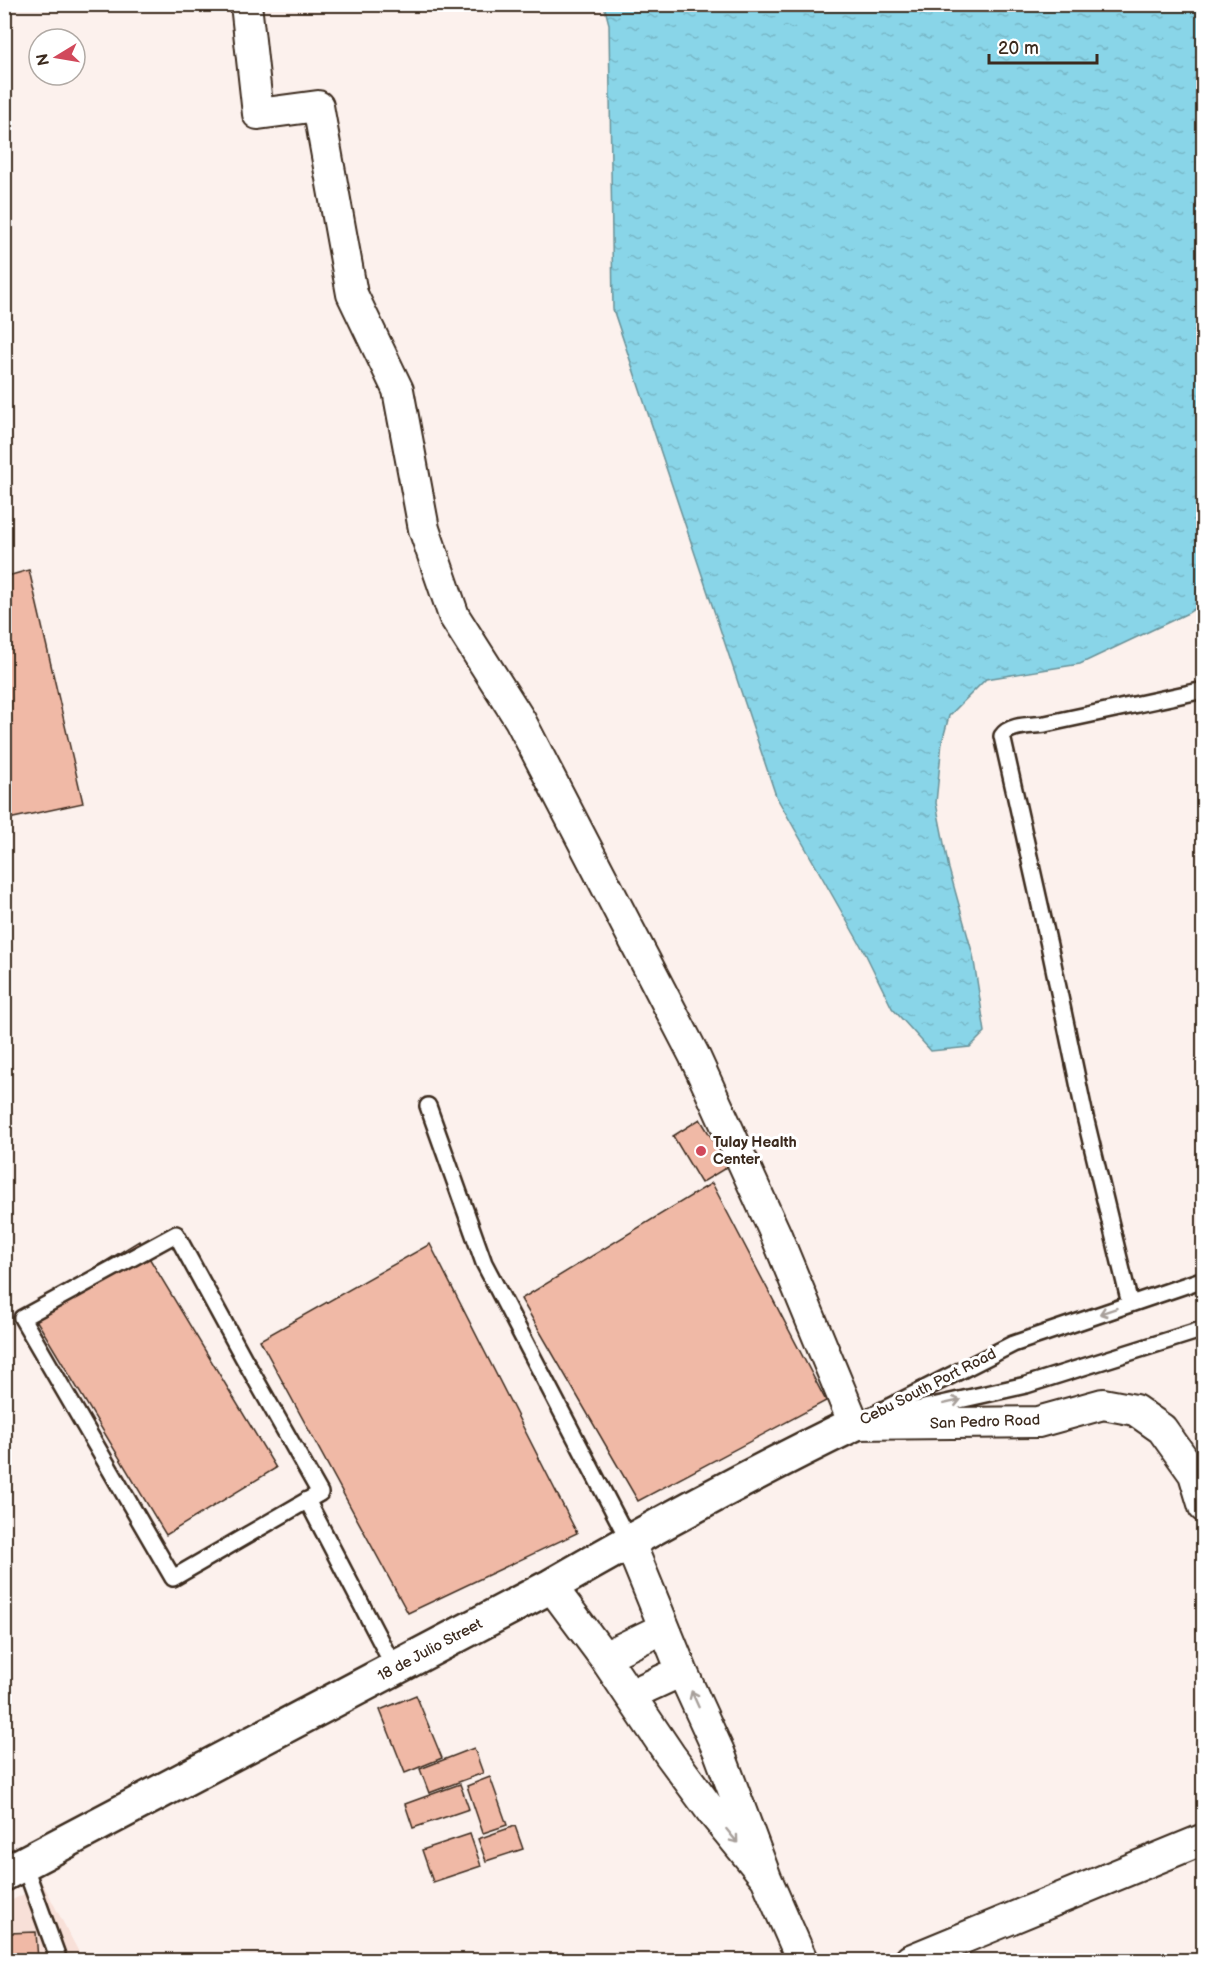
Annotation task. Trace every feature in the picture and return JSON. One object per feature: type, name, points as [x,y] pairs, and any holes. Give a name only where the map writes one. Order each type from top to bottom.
[{"type":"street","points":[[246,4],[258,114],[318,106],[352,294],[398,390],[424,529],[454,616],[520,720],[694,1055],[776,1235],[854,1424]]},
{"type":"street","name":"San Pedro Road","points":[[854,1424],[1038,1422],[1103,1404],[1135,1410],[1161,1429],[1194,1474],[1203,1507]]},
{"type":"street","name":"18 de Julio Street","points":[[14,1869],[551,1586],[629,1541],[792,1454],[854,1424]]},
{"type":"street","points":[[629,1541],[682,1671],[719,1752],[724,1805]]},
{"type":"street","points":[[551,1586],[604,1657],[670,1755],[724,1805],[766,1878],[802,1960]]},
{"type":"street","points":[[604,1657],[664,1628]]},
{"type":"street","points":[[630,1695],[682,1671]]},
{"type":"street","points":[[910,1960],[1203,1839]]},
{"type":"lane","points":[[1130,1304],[1089,1132],[1002,736],[1005,731],[1011,729],[1203,690]]},
{"type":"lane","points":[[428,1106],[484,1263],[629,1541]]},
{"type":"lane","points":[[176,1234],[320,1493],[307,1500],[173,1578],[22,1318],[176,1234]]},
{"type":"lane","name":"Cebu South Port Road","points":[[854,1424],[1013,1344],[1203,1279]]},
{"type":"lane","name":"Cebu South Port Road","points":[[854,1424],[1026,1385],[1203,1329]]},
{"type":"lane","points":[[307,1500],[395,1669]]},
{"type":"lane","points":[[14,1869],[58,1958],[53,1960]]},
{"type":"shaded area","points":[[43,1884],[83,1960],[5,1960],[5,1904]]},
{"type":"water","points":[[604,5],[1203,5],[1203,603],[1188,613],[1080,664],[986,679],[949,716],[942,742],[936,803],[949,869],[973,955],[985,1032],[970,1047],[931,1051],[892,1008],[865,953],[776,796],[613,309],[609,24]]},
{"type":"building","points":[[29,570],[83,803],[4,820],[4,577]]},
{"type":"building","name":"Tulay Health Center","points":[[700,1119],[729,1166],[701,1183],[673,1136]]},
{"type":"building","points":[[712,1183],[826,1401],[638,1501],[521,1299]]},
{"type":"building","points":[[139,1241],[276,1468],[166,1535],[29,1308]]},
{"type":"building","points":[[430,1244],[577,1533],[408,1613],[260,1340]]},
{"type":"building","points":[[416,1695],[442,1758],[405,1773],[380,1710]]},
{"type":"building","points":[[474,1748],[483,1773],[429,1793],[420,1769]]},
{"type":"building","points":[[490,1777],[507,1825],[483,1833],[467,1786]]},
{"type":"building","points":[[460,1784],[469,1809],[413,1828],[405,1804]]},
{"type":"building","points":[[515,1826],[523,1849],[486,1861],[478,1839]]},
{"type":"building","points":[[470,1834],[481,1866],[433,1882],[422,1850]]},
{"type":"building","points":[[36,1932],[38,1960],[10,1960],[9,1933]]},
{"type":"place","name":"Tulay Health Center","points":[[701,1151]]}]
